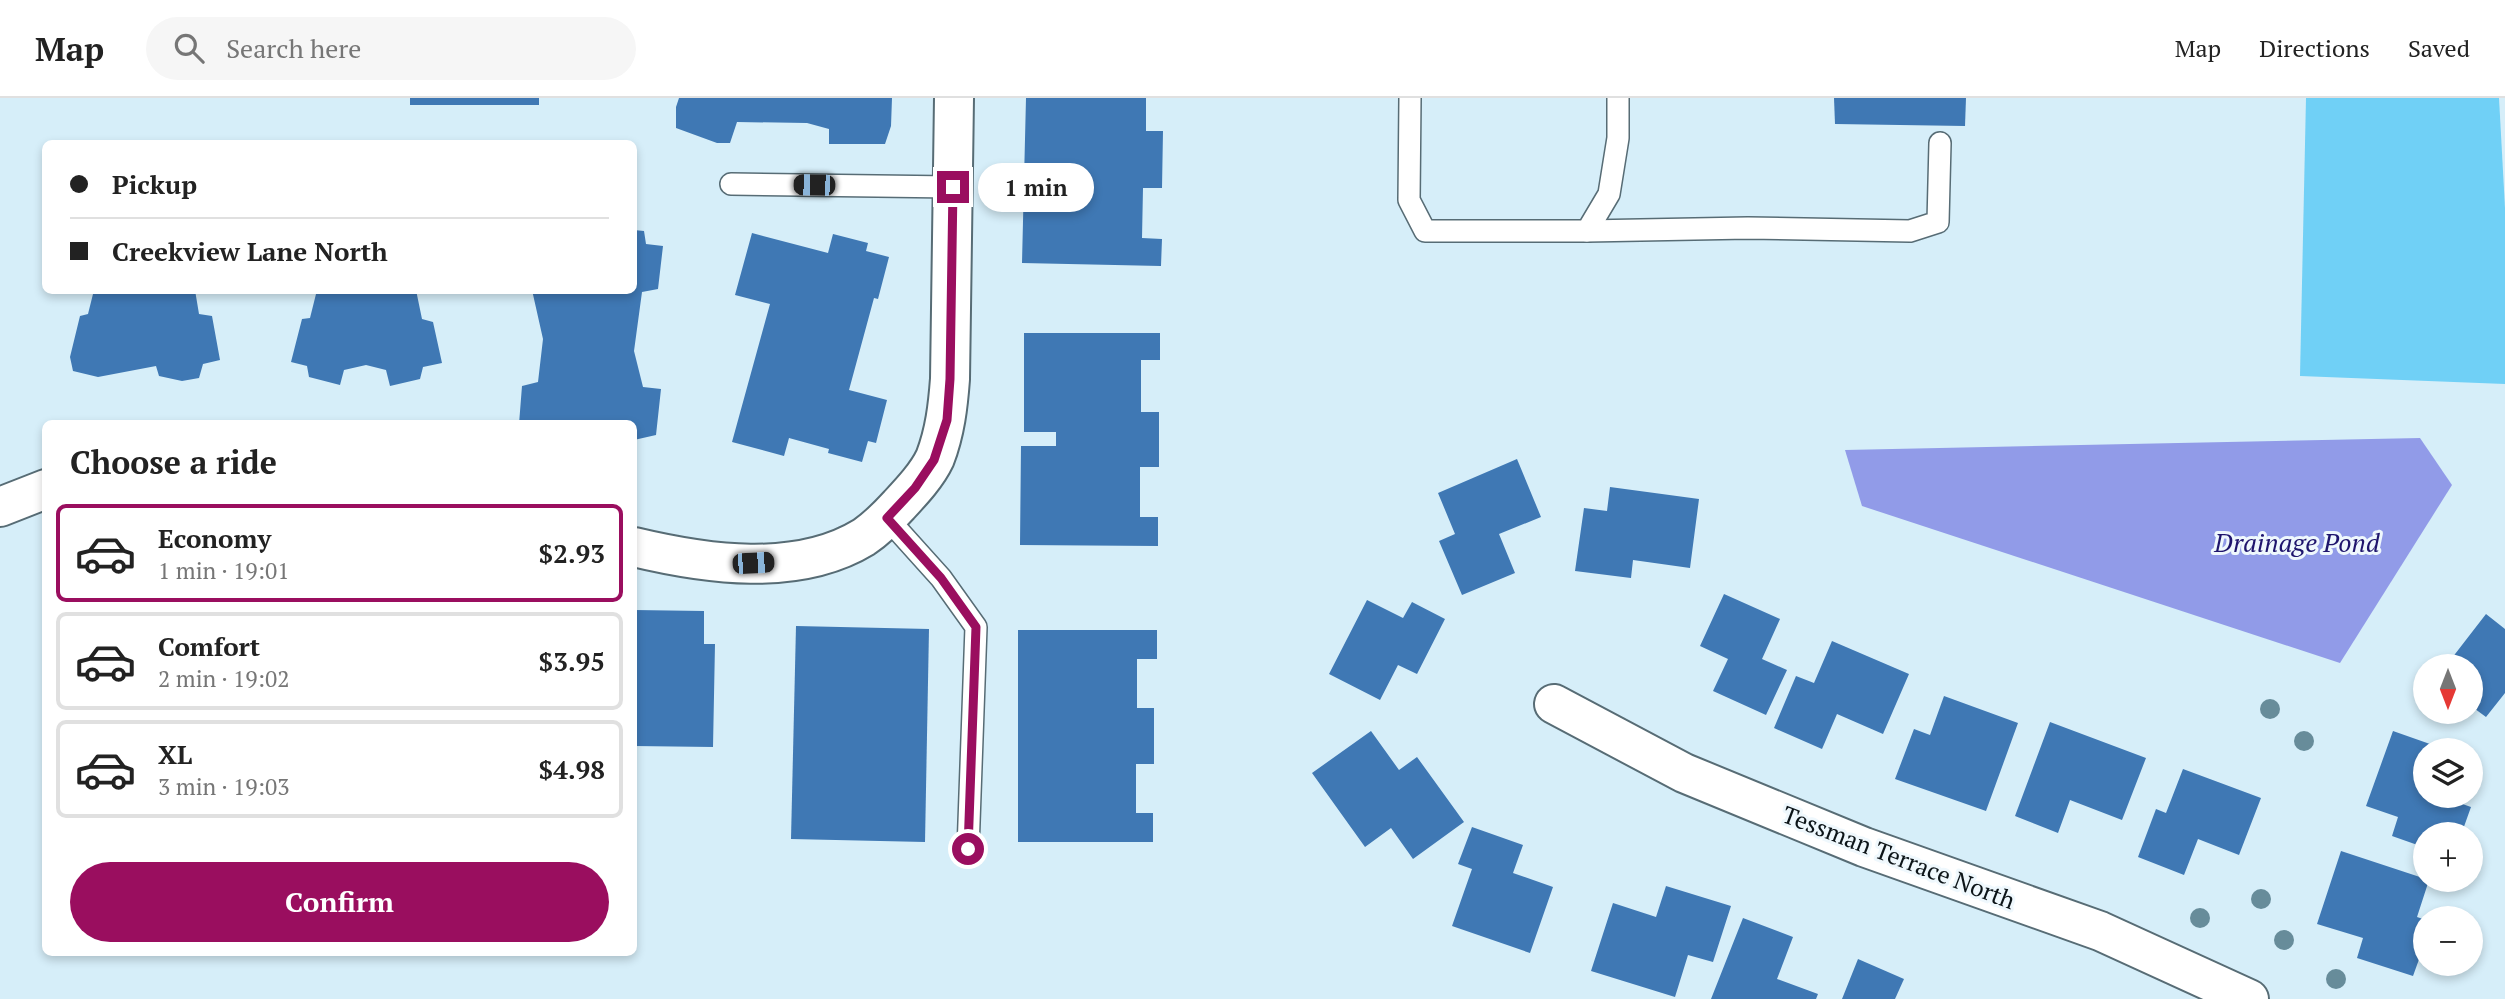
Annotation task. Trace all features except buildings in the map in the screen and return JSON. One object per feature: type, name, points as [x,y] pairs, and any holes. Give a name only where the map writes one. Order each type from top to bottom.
[{"type":"street","points":[[637,548],[699,560],[753,563],[796,561],[834,551],[864,537],[887,518],[915,488],[934,460],[947,420],[950,379],[954,98]]},
{"type":"street","points":[[0,508],[42,491]]},
{"type":"street","name":"Tessman Terrace North","points":[[1555,704],[1684,773],[1864,846],[2101,931],[2249,999]]},
{"type":"lane","points":[[1410,98],[1409,200],[1424,231],[1748,228],[1910,231],[1938,222],[1940,143]]},
{"type":"lane","points":[[1587,231],[1609,194],[1618,138],[1618,98]]},
{"type":"lane","points":[[732,184],[953,187]]},
{"type":"lane","points":[[887,518],[941,578],[976,627],[968,849]]},
{"type":"shaded area","points":[[2306,98],[2499,98],[2505,208],[2505,384],[2300,376]]},
{"type":"water","name":"Drainage Pond","points":[[2420,438],[2452,485],[2340,663],[1862,506],[1845,450]]},
{"type":"route","points":[[953,187],[947,420],[934,460],[915,488],[887,518],[941,578],[976,627],[968,849]]}]
